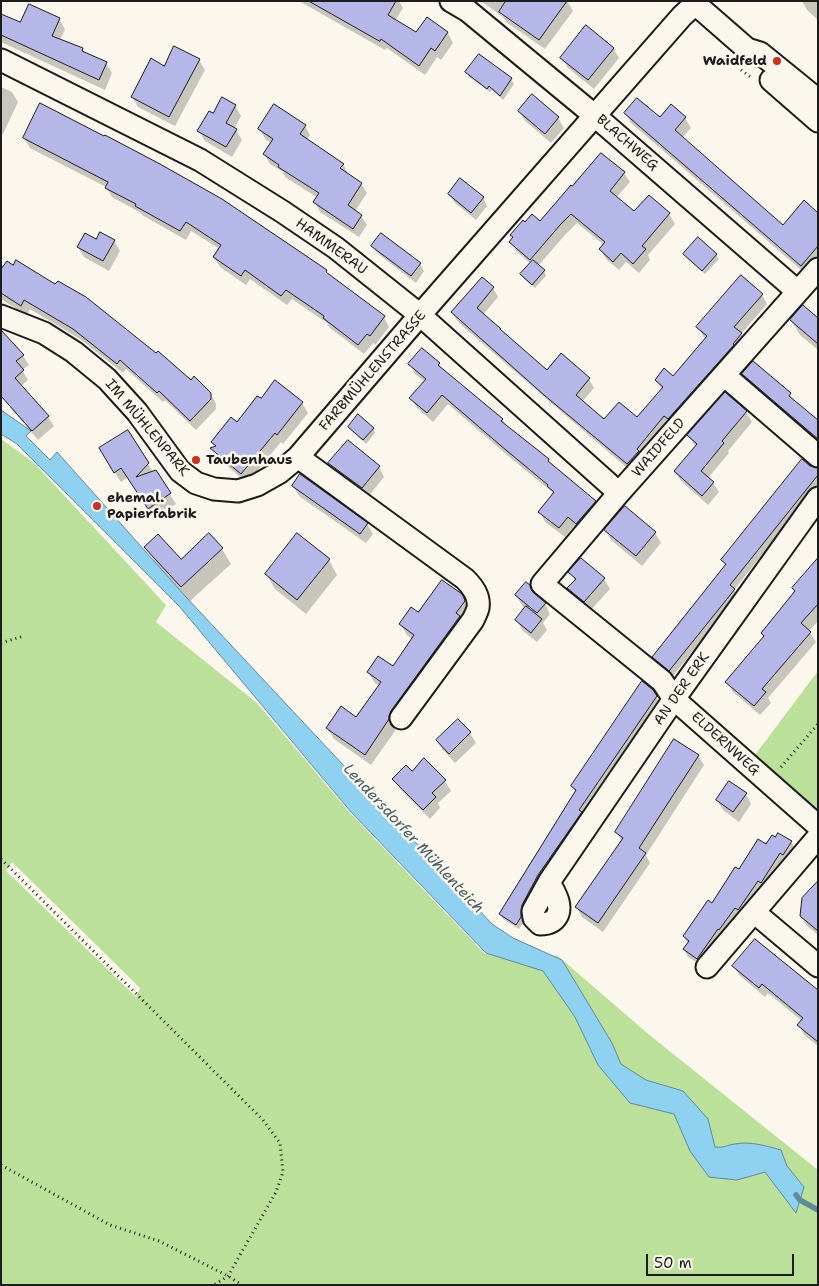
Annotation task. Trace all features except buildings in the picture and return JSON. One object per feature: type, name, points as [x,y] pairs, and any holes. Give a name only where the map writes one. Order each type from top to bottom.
[{"type":"street","name":"BLACHWEG","points":[[451,1],[468,11],[594,115],[797,292]]},
{"type":"street","name":"FARBMÜHLENSTRASSE","points":[[298,457],[694,2]]},
{"type":"street","points":[[694,2],[747,49],[760,53],[818,100]]},
{"type":"street","points":[[747,49],[752,61],[775,84],[818,121]]},
{"type":"street","name":"HAMMERAU","points":[[1,60],[200,160],[336,248],[420,315],[620,493]]},
{"type":"street","name":"WAIDFELD","points":[[542,584],[818,269]]},
{"type":"street","name":"IM MÜHLENPARK","points":[[1,316],[44,333],[74,352],[107,379],[137,412],[180,471],[196,482],[214,488],[238,491],[257,485],[280,472],[298,457]]},
{"type":"street","points":[[724,375],[818,456]]},
{"type":"street","points":[[298,457],[465,578],[477,595],[478,608],[473,620],[402,718]]},
{"type":"street","name":"AN DER ERK","points":[[549,882],[674,699],[818,498]]},
{"type":"street","name":"ELDERNWEG","points":[[542,584],[662,681],[674,699],[818,826]]},
{"type":"street","points":[[707,967],[818,837]]},
{"type":"street","points":[[754,912],[818,966]]},
{"type":"path","points":[[1,643],[24,636]]},
{"type":"path","points":[[768,782],[818,724]]},
{"type":"path","points":[[1,859],[263,1120],[280,1143],[283,1172],[276,1192],[228,1276],[214,1285]]},
{"type":"path","points":[[1,1165],[110,1225],[159,1241],[242,1285]]},
{"type":"green space","points":[[1,439],[34,463],[166,605],[156,622],[257,703],[350,813],[485,954],[558,956],[647,1033],[818,1170],[818,1285],[1,1285]],"holes":[[[12,862],[140,988],[136,997],[6,871]]]},
{"type":"green space","points":[[818,671],[818,818],[752,759]]},
{"type":"water","points":[[1,410],[31,431],[26,436],[50,460],[57,452],[186,597],[492,924],[513,938],[562,960],[612,1043],[621,1064],[646,1080],[683,1091],[708,1119],[715,1147],[747,1143],[781,1150],[787,1166],[804,1187],[796,1213],[765,1172],[737,1180],[709,1177],[690,1151],[674,1114],[630,1103],[598,1065],[575,1017],[543,971],[486,953],[351,812],[179,606],[17,444],[1,434]]},
{"type":"waterway","name":"Lendersdorfer Mühlenteich","points":[[796,1195],[800,1200],[818,1210]]},
{"type":"place","name":"Waidfeld","points":[[777,61]]},
{"type":"place","name":"Taubenhaus","points":[[196,460]]},
{"type":"place","name":"ehemal. Papierfabrik","points":[[97,506]]}]
